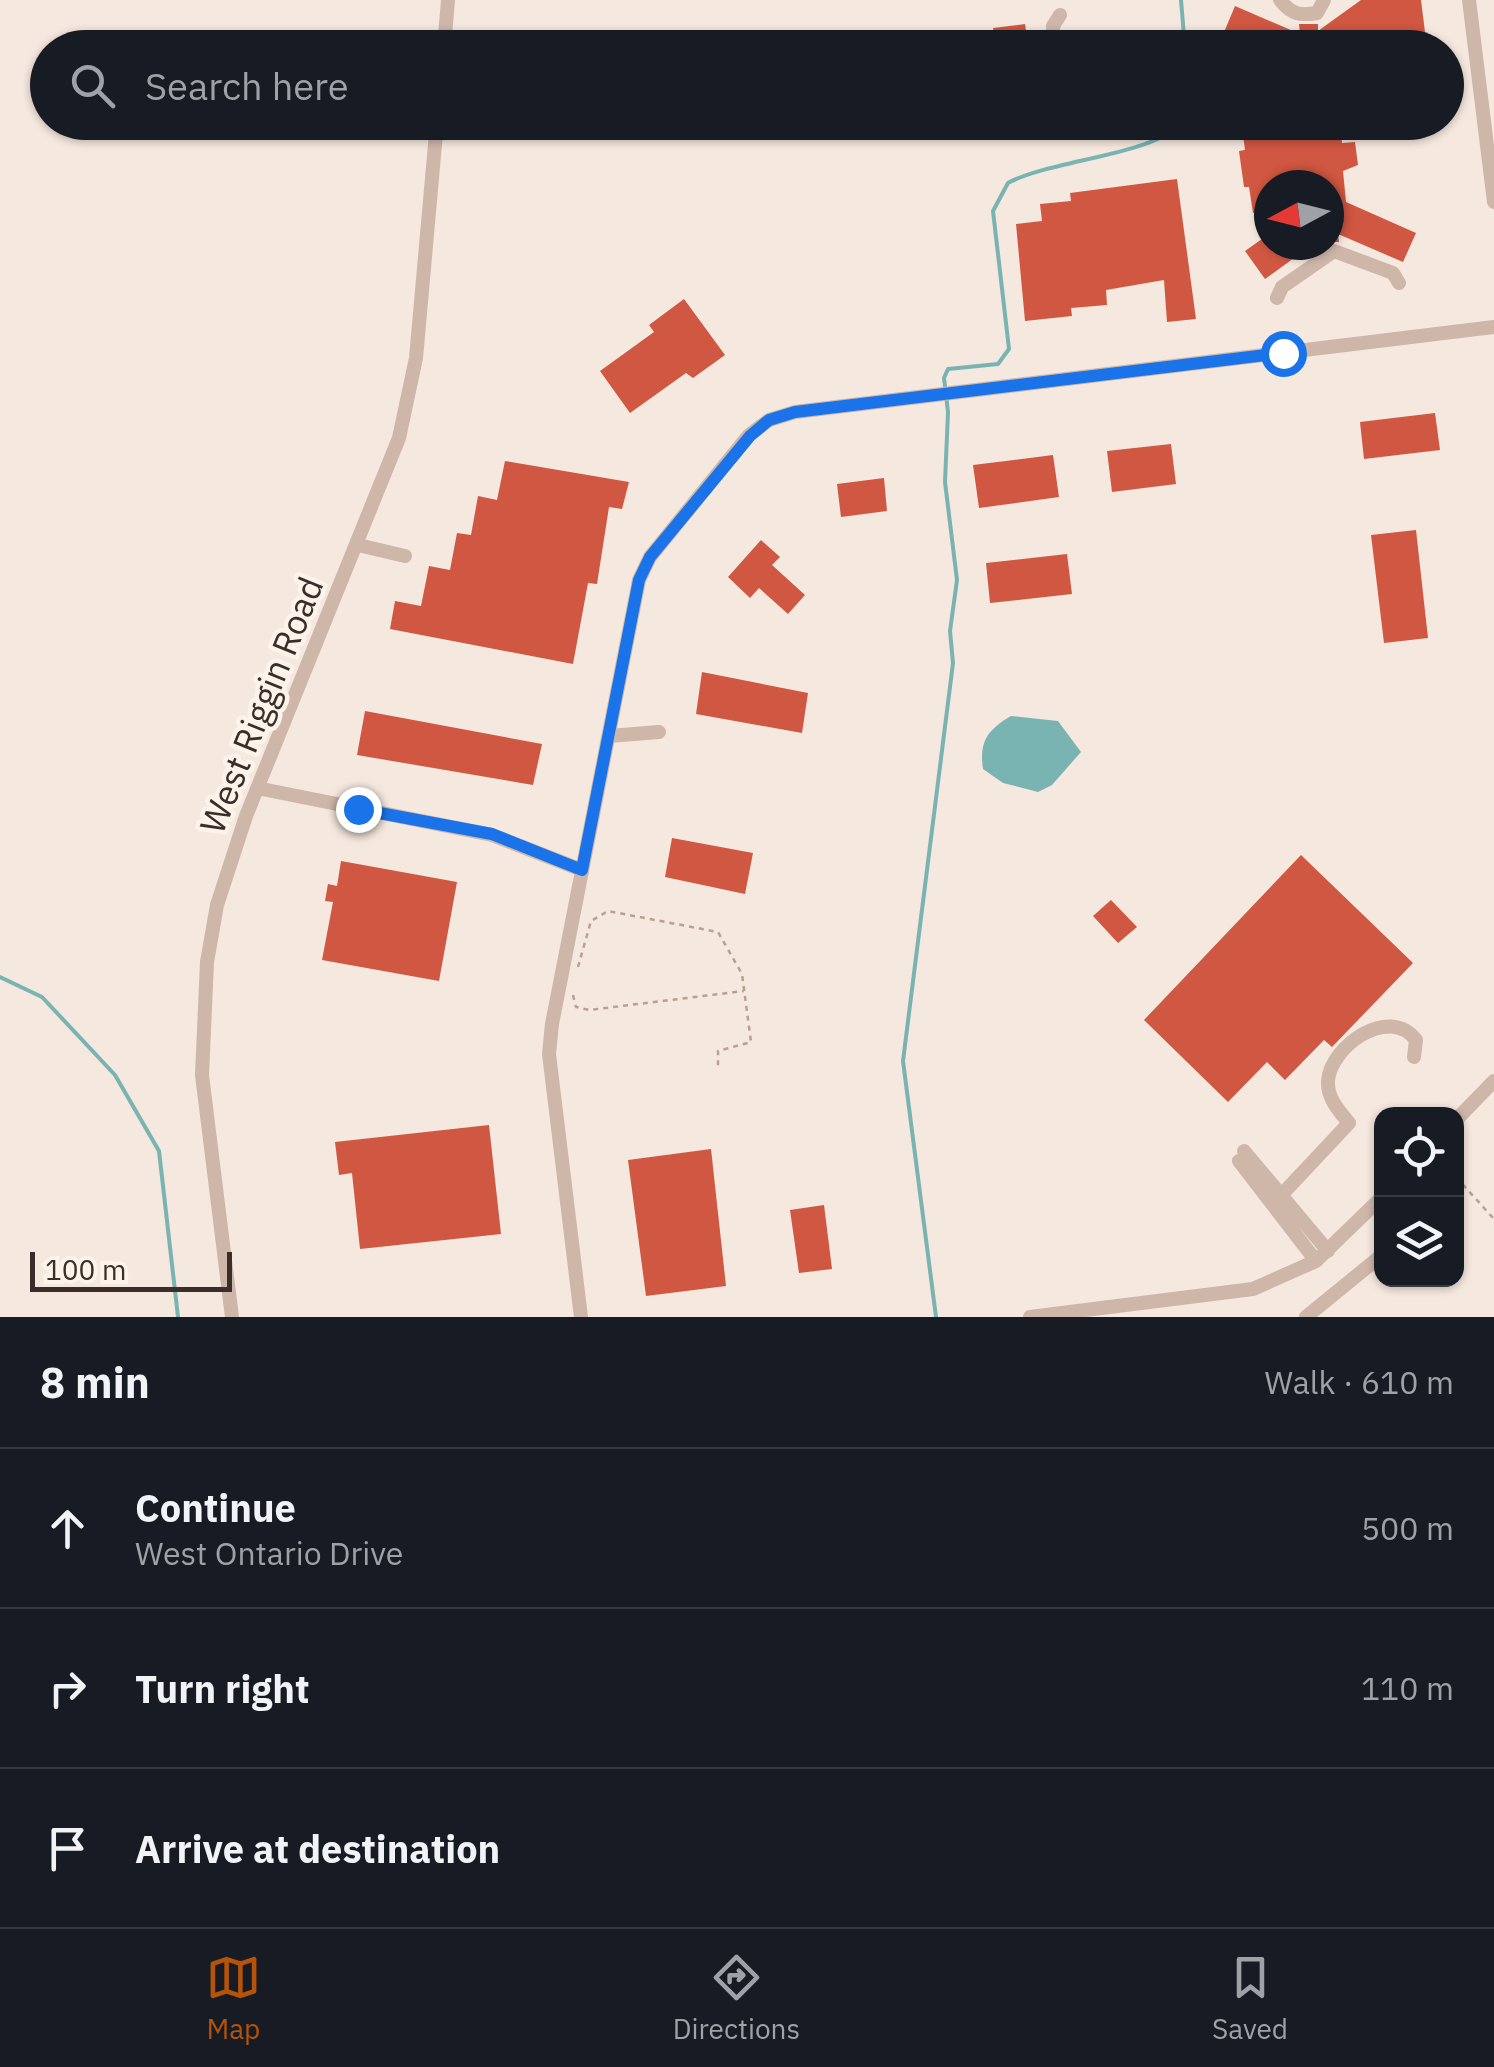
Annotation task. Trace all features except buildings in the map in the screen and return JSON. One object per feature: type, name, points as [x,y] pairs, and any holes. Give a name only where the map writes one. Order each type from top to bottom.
[{"type":"street","points":[[446,30],[448,0]]},
{"type":"street","points":[[1280,0],[1295,14],[1304,15],[1316,13],[1324,0]]},
{"type":"street","points":[[1469,0],[1494,202]]},
{"type":"street","points":[[1053,30],[1060,15]]},
{"type":"street","name":"West Riggin Road","points":[[232,1317],[202,1075],[202,1016],[217,905],[257,788],[394,456],[409,396],[436,140]]},
{"type":"street","points":[[1276,298],[1282,287],[1334,251],[1392,272],[1399,283]]},
{"type":"street","points":[[581,1317],[549,1054],[582,870],[639,580],[650,557],[750,436],[769,420],[795,412],[1494,327]]},
{"type":"street","points":[[358,545],[405,556]]},
{"type":"street","points":[[609,736],[659,732]]},
{"type":"street","points":[[257,788],[492,834],[582,870]]},
{"type":"street","points":[[1278,1198],[1349,1122],[1335,1106],[1328,1081],[1331,1068],[1359,1036],[1380,1027],[1401,1027],[1416,1040],[1414,1057]]},
{"type":"street","points":[[1464,1112],[1494,1081]]},
{"type":"street","points":[[1242,1156],[1322,1256]]},
{"type":"street","points":[[1030,1317],[1225,1296],[1279,1280],[1322,1256],[1374,1206]]},
{"type":"street","points":[[1306,1317],[1374,1262]]},
{"type":"path","points":[[576,975],[592,922],[619,910],[718,932],[742,974],[751,1042],[718,1051],[718,1070]]},
{"type":"path","points":[[573,990],[576,1007],[589,1010],[744,992]]},
{"type":"path","points":[[1464,1187],[1494,1219]]},
{"type":"water","points":[[1011,716],[1058,721],[1081,752],[1052,785],[1038,792],[1003,783],[983,769],[982,751],[987,738]]},
{"type":"waterway","points":[[1181,0],[1184,30]]},
{"type":"waterway","points":[[936,1317],[903,1061],[953,663],[950,631],[957,580],[945,482],[948,412],[944,378],[948,369],[998,364],[1009,349],[993,211],[1008,183],[1155,140]]},
{"type":"waterway","points":[[0,977],[42,997],[115,1075],[159,1151],[178,1317]]},
{"type":"route","points":[[358,809],[492,834],[582,870],[639,580],[650,557],[750,436],[769,420],[795,412],[1283,353]]}]
